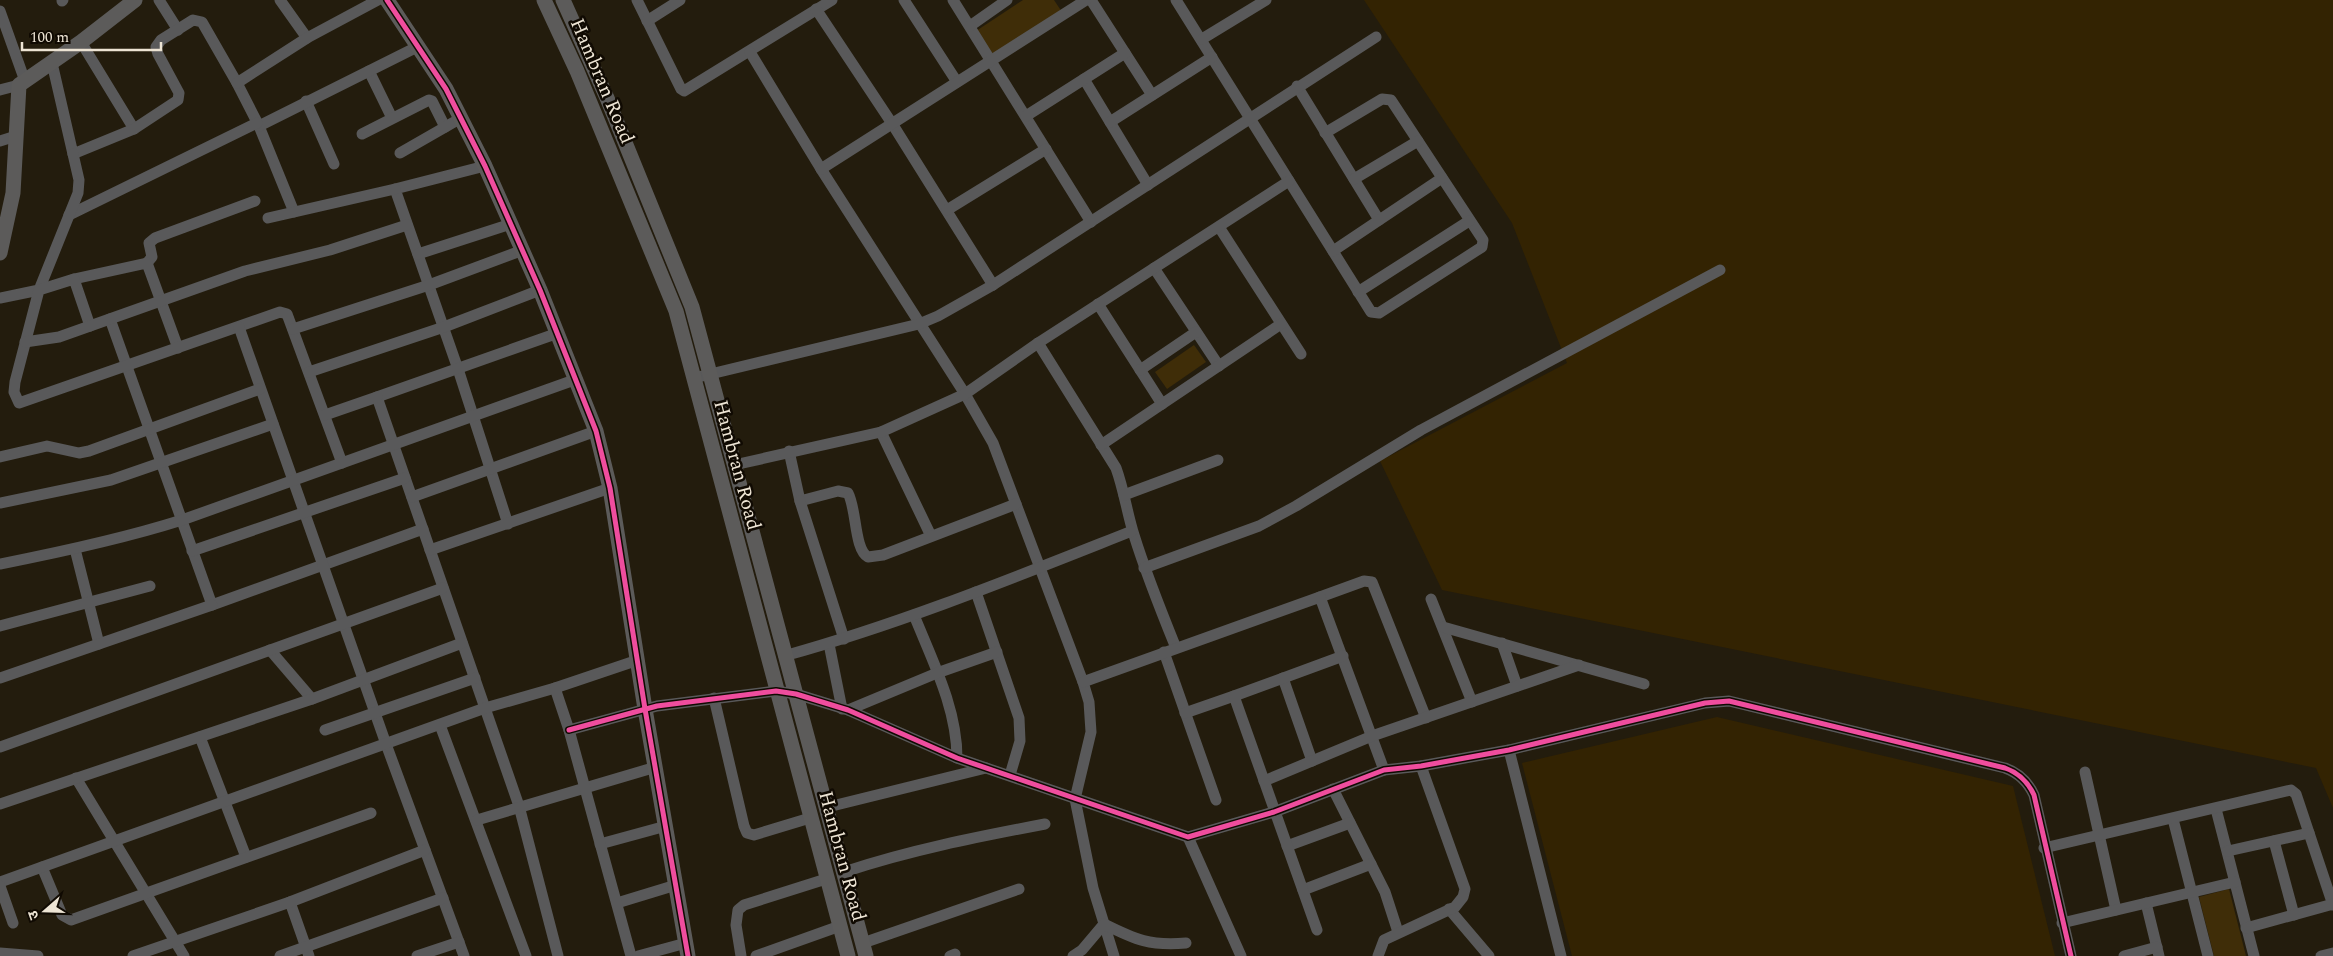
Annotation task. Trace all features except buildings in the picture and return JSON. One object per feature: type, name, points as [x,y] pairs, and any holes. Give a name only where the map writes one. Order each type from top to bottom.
[{"type":"main road","points":[[387,0],[462,118],[523,250],[577,379],[596,431],[610,488],[638,660],[651,708],[656,767],[687,950]]},
{"type":"main road","name":"Hambran Road","points":[[544,0],[577,71],[676,311],[848,956]]},
{"type":"main road","name":"Hambran Road","points":[[563,0],[606,98],[692,306],[784,656],[828,807],[864,949]]},
{"type":"main road","points":[[0,253],[13,193],[16,136],[22,83],[81,42],[128,2]]},
{"type":"street","points":[[158,0],[178,30]]},
{"type":"street","points":[[280,0],[307,38]]},
{"type":"street","points":[[237,83],[307,38],[378,0]]},
{"type":"street","points":[[637,0],[682,90],[688,91],[832,0]]},
{"type":"street","points":[[648,20],[680,0]]},
{"type":"street","points":[[904,0],[957,82]]},
{"type":"street","points":[[953,0],[1091,222]]},
{"type":"street","points":[[970,26],[1007,0]]},
{"type":"street","points":[[822,169],[893,125],[991,60],[1069,4],[1086,0]]},
{"type":"street","points":[[1090,0],[1152,95]]},
{"type":"street","points":[[1176,0],[1371,312],[1379,313],[1482,247],[1483,240],[1394,103],[1386,98],[1325,133]]},
{"type":"street","points":[[1202,39],[1261,1]]},
{"type":"street","points":[[816,9],[893,125],[993,285]]},
{"type":"street","points":[[0,11],[22,83],[0,90]]},
{"type":"street","points":[[73,154],[134,129],[176,102],[179,98],[156,51],[159,42],[193,20],[202,22],[237,83],[258,125],[294,212]]},
{"type":"street","points":[[694,378],[919,324],[993,285],[1297,86],[1376,37]]},
{"type":"street","points":[[81,42],[134,129]]},
{"type":"street","points":[[69,215],[370,71],[418,46]]},
{"type":"street","points":[[750,52],[919,324],[965,394],[993,444],[1041,567],[1089,702],[1091,732],[1075,799],[1093,888],[1114,956]]},
{"type":"street","points":[[1026,116],[1125,53]]},
{"type":"street","points":[[1110,122],[1212,57]]},
{"type":"street","points":[[52,63],[80,186],[39,290],[24,342],[14,388],[18,403],[284,312],[289,316],[342,463]]},
{"type":"street","points":[[370,71],[392,118]]},
{"type":"street","points":[[1084,79],[1148,184]]},
{"type":"street","points":[[1297,86],[1378,220]]},
{"type":"street","points":[[362,134],[429,100],[432,101],[445,127]]},
{"type":"street","points":[[306,101],[334,164]]},
{"type":"street","points":[[400,153],[462,118]]},
{"type":"street","points":[[0,141],[16,136]]},
{"type":"street","points":[[1354,179],[1418,141]]},
{"type":"street","points":[[947,210],[1046,149]]},
{"type":"street","points":[[268,218],[485,166]]},
{"type":"street","points":[[1333,251],[1442,178]]},
{"type":"street","points":[[734,465],[789,451],[881,432],[965,394],[1038,342],[1289,181]]},
{"type":"street","points":[[395,189],[444,327],[508,524]]},
{"type":"street","points":[[0,298],[148,263],[152,257],[149,243],[155,238],[255,201]]},
{"type":"street","points":[[1358,292],[1469,221]]},
{"type":"street","points":[[418,254],[511,224]]},
{"type":"street","points":[[24,342],[48,340],[245,271],[330,250],[407,225]]},
{"type":"street","points":[[1219,227],[1301,354]]},
{"type":"street","points":[[293,329],[429,285],[523,250]]},
{"type":"street","points":[[148,263],[178,348]]},
{"type":"street","points":[[1154,268],[1219,366]]},
{"type":"street","points":[[1144,568],[1259,526],[1296,506],[1421,430],[1720,270]]},
{"type":"street","points":[[74,279],[90,326]]},
{"type":"street","points":[[309,372],[444,327],[540,290]]},
{"type":"street","points":[[1098,304],[1162,404]]},
{"type":"street","points":[[110,319],[212,605]]},
{"type":"street","points":[[1101,445],[1281,324]]},
{"type":"street","points":[[239,327],[374,712],[464,956]]},
{"type":"street","points":[[1140,370],[1196,332]]},
{"type":"street","points":[[325,415],[558,333]]},
{"type":"street","points":[[1038,342],[1116,468],[1132,531],[1144,568],[1176,648]]},
{"type":"street","points":[[0,564],[75,549],[182,520],[577,379]]},
{"type":"street","points":[[0,457],[47,446],[78,453],[260,389]]},
{"type":"street","points":[[377,397],[519,806],[558,956]]},
{"type":"street","points":[[0,503],[111,480],[273,424]]},
{"type":"street","points":[[412,497],[596,431]]},
{"type":"street","points":[[881,432],[931,536]]},
{"type":"street","points":[[789,451],[800,500],[844,639]]},
{"type":"street","points":[[1124,495],[1218,460]]},
{"type":"street","points":[[192,551],[405,478]]},
{"type":"street","points":[[430,550],[610,488]]},
{"type":"street","points":[[800,500],[838,491],[848,493],[854,508],[861,550],[868,557],[883,555],[1016,504]]},
{"type":"street","points":[[0,678],[423,530]]},
{"type":"street","points":[[784,656],[829,644],[914,615],[1132,531]]},
{"type":"street","points":[[75,549],[99,644]]},
{"type":"street","points":[[1083,682],[1364,581],[1372,582],[1426,718]]},
{"type":"street","points":[[0,626],[150,586]]},
{"type":"street","points":[[0,747],[443,588]]},
{"type":"street","points":[[976,592],[1019,718],[1020,741],[1010,775]]},
{"type":"street","points":[[1320,597],[1384,770]]},
{"type":"street","points":[[1431,599],[1472,702]]},
{"type":"street","points":[[914,615],[937,673],[955,729],[957,758]]},
{"type":"street","points":[[1443,627],[1644,684]]},
{"type":"street","points":[[0,804],[312,699],[462,643]]},
{"type":"street","points":[[1502,643],[1518,686]]},
{"type":"street","points":[[829,644],[845,709]]},
{"type":"street","points":[[270,650],[312,699]]},
{"type":"street","points":[[845,709],[937,673],[998,652]]},
{"type":"street","points":[[1164,652],[1216,800]]},
{"type":"street","points":[[1185,713],[1343,656]]},
{"type":"street","points":[[0,882],[485,708],[555,688],[638,660]]},
{"type":"street","points":[[1264,781],[1372,736],[1579,665]]},
{"type":"street","points":[[325,730],[475,678]]},
{"type":"street","points":[[1283,678],[1312,761]]},
{"type":"street","points":[[555,688],[569,730],[632,956]]},
{"type":"street","points":[[569,730],[651,708],[714,698],[776,691],[796,694],[845,709],[957,758],[1188,837],[1274,812],[1384,770],[1422,766],[1509,750],[1705,703],[1729,701],[2012,770],[2024,779],[2034,796],[2044,848],[2071,956]]},
{"type":"street","points":[[1234,696],[1317,930]]},
{"type":"street","points":[[714,698],[747,833],[754,835],[810,818]]},
{"type":"street","points":[[440,725],[477,820],[526,956]]},
{"type":"street","points":[[200,737],[246,857]]},
{"type":"street","points":[[1509,750],[1562,956]]},
{"type":"street","points":[[1378,956],[1384,940],[1455,907],[1463,897],[1465,889],[1422,766]]},
{"type":"street","points":[[477,820],[656,767]]},
{"type":"street","points":[[828,807],[988,768]]},
{"type":"street","points":[[2085,772],[2116,910]]},
{"type":"street","points":[[76,778],[184,956]]},
{"type":"street","points":[[1333,789],[1385,892],[1398,932]]},
{"type":"street","points":[[2044,848],[2293,790],[2333,904],[2246,928]]},
{"type":"street","points":[[2216,809],[2254,956]]},
{"type":"street","points":[[42,867],[62,915],[69,920],[372,813]]},
{"type":"street","points":[[2173,819],[2208,956]]},
{"type":"street","points":[[1287,846],[1350,823]]},
{"type":"street","points":[[844,872],[887,858],[953,841],[1045,824]]},
{"type":"street","points":[[600,844],[666,826]]},
{"type":"street","points":[[2228,852],[2309,833]]},
{"type":"street","points":[[1188,837],[1241,956]]},
{"type":"street","points":[[2274,841],[2294,915]]},
{"type":"street","points":[[133,956],[290,902],[425,850]]},
{"type":"street","points":[[1303,890],[1371,864]]},
{"type":"street","points":[[741,956],[736,925],[738,910],[744,905],[826,878]]},
{"type":"street","points":[[2062,922],[2235,882]]},
{"type":"street","points":[[617,903],[676,885]]},
{"type":"street","points":[[0,886],[13,923]]},
{"type":"street","points":[[864,949],[1018,888]]},
{"type":"street","points":[[280,956],[307,952],[443,898]]},
{"type":"street","points":[[290,902],[307,952]]},
{"type":"street","points":[[2125,956],[2158,951],[2146,903]]},
{"type":"street","points":[[1448,909],[1489,956]]},
{"type":"street","points":[[1104,924],[1144,942],[1164,944],[1186,943]]},
{"type":"street","points":[[1073,956],[1082,950],[1104,924]]},
{"type":"street","points":[[756,956],[840,926]]},
{"type":"street","points":[[417,956],[459,942]]},
{"type":"street","points":[[638,956],[687,950]]},
{"type":"street","points":[[0,953],[38,956]]},
{"type":"street","points":[[2321,956],[2333,953]]},
{"type":"shaded area","points":[[1023,0],[1054,0],[1062,12],[993,56],[976,31]]},
{"type":"shaded area","points":[[1364,0],[2333,0],[2333,808],[2316,768],[1442,590],[1380,461],[1567,363],[1512,223]]},
{"type":"shaded area","points":[[1194,345],[1206,362],[1167,389],[1155,372]]},
{"type":"shaded area","points":[[1717,717],[2013,786],[2055,956],[1572,956],[1522,763]]},
{"type":"shaded area","points":[[2229,889],[2246,956],[2214,956],[2199,897]]},
{"type":"cycle path","points":[[387,0],[446,89],[485,166],[540,290],[596,431],[610,488],[645,709],[688,956]]},
{"type":"cycle path","points":[[569,730],[657,706],[776,691],[796,694],[848,710],[957,758],[1188,837],[1274,812],[1384,770],[1421,766],[1509,750],[1705,703],[1729,701],[2005,768],[2019,775],[2034,795],[2071,956]]}]
